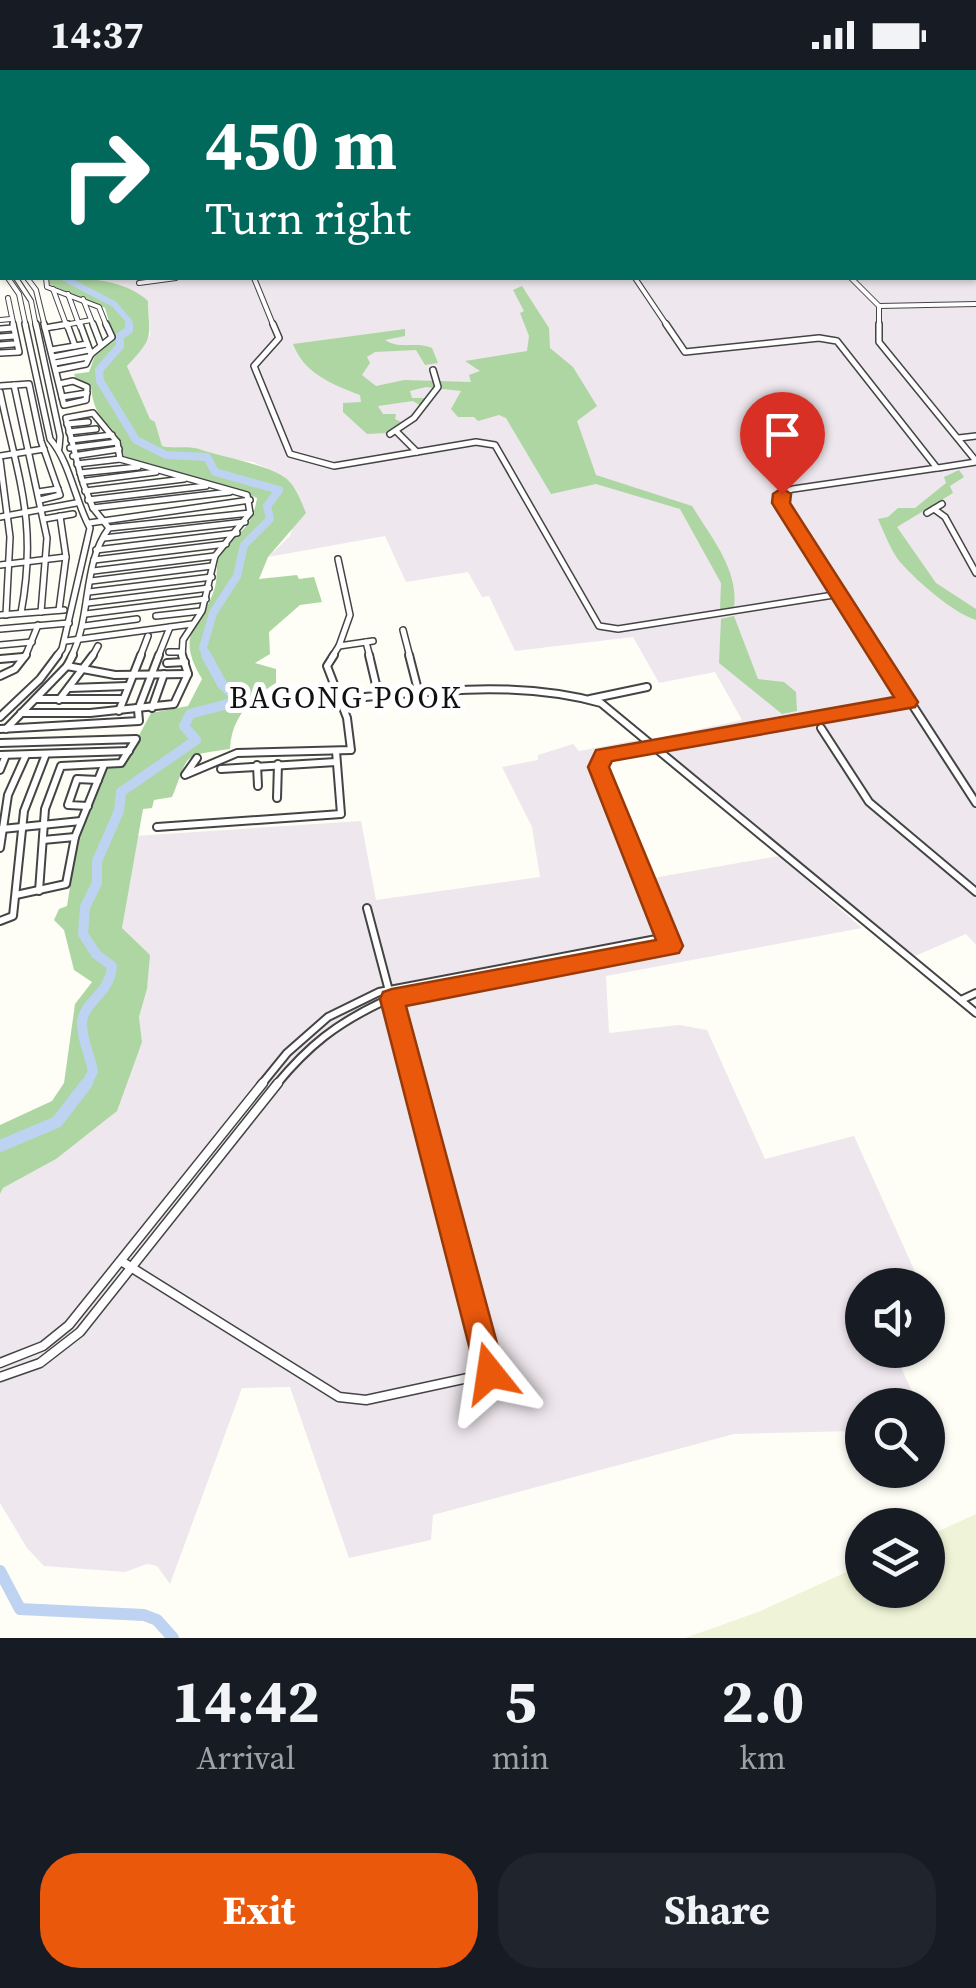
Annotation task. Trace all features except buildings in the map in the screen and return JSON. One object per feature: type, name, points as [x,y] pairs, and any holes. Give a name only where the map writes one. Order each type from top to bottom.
[{"type":"street","points":[[94,70],[108,70]]},
{"type":"street","points":[[0,717],[40,679],[65,641],[89,523],[76,503],[58,450],[50,439],[19,294],[9,280]]},
{"type":"street","points":[[17,280],[30,301],[60,436],[58,450]]},
{"type":"street","points":[[28,280],[36,290],[60,390]]},
{"type":"street","points":[[47,280],[75,346],[89,351]]},
{"type":"street","points":[[139,283],[161,280]]},
{"type":"street","points":[[255,280],[278,336],[254,366],[290,454],[331,466],[476,442],[496,446],[593,620],[604,628],[840,594]]},
{"type":"street","points":[[636,280],[686,352],[822,338],[839,342],[937,468]]},
{"type":"street","points":[[854,280],[879,306],[879,342],[976,462],[782,494],[781,503],[976,803]]},
{"type":"street","points":[[36,290],[50,288],[99,307],[112,337],[89,351],[54,360]]},
{"type":"street","points":[[54,360],[69,367],[86,364],[89,351],[68,293]]},
{"type":"street","points":[[84,299],[101,344]]},
{"type":"street","points":[[0,353],[19,352],[5,301]]},
{"type":"street","points":[[879,306],[976,304]]},
{"type":"street","points":[[0,310],[9,310]]},
{"type":"street","points":[[0,320],[33,316]]},
{"type":"street","points":[[46,328],[91,320]]},
{"type":"street","points":[[0,329],[13,328]]},
{"type":"street","points":[[0,337],[14,336]]},
{"type":"street","points":[[0,344],[12,344]]},
{"type":"street","points":[[54,360],[75,346]]},
{"type":"street","points":[[60,390],[86,390],[73,381],[69,367]]},
{"type":"street","points":[[418,452],[393,433],[418,415],[438,387],[433,370]]},
{"type":"street","points":[[60,390],[73,381]]},
{"type":"street","points":[[14,384],[44,519],[48,559],[41,612]]},
{"type":"street","points":[[22,613],[30,561],[26,512],[0,389],[14,384],[30,384],[44,448],[57,485],[59,497],[40,500]]},
{"type":"street","points":[[109,528],[88,500],[70,448],[67,416],[92,414],[112,435],[120,459]]},
{"type":"street","points":[[67,424],[88,422]]},
{"type":"street","points":[[70,436],[96,429]]},
{"type":"street","points":[[70,436],[112,435]]},
{"type":"street","points":[[958,438],[976,436]]},
{"type":"street","points":[[70,448],[118,446]]},
{"type":"street","points":[[73,456],[118,446]]},
{"type":"street","points":[[44,448],[0,458],[14,563],[3,615],[62,610],[66,557],[60,516]]},
{"type":"street","points":[[77,464],[120,459],[246,495],[250,500],[246,522],[214,556],[92,571]]},
{"type":"street","points":[[83,482],[139,467]]},
{"type":"street","points":[[83,482],[162,472]]},
{"type":"street","points":[[83,482],[190,478]]},
{"type":"street","points":[[38,488],[57,485]]},
{"type":"street","points":[[88,500],[212,485]]},
{"type":"street","points":[[92,508],[234,492]]},
{"type":"street","points":[[89,523],[102,518],[250,500]]},
{"type":"street","points":[[0,517],[76,503]]},
{"type":"street","points":[[926,512],[942,504]]},
{"type":"street","points":[[934,509],[944,517],[976,572]]},
{"type":"street","points":[[3,729],[67,666],[80,640],[96,550],[109,528],[250,513]]},
{"type":"street","points":[[44,519],[73,514]]},
{"type":"street","points":[[102,538],[246,522]]},
{"type":"street","points":[[96,550],[238,533]]},
{"type":"street","points":[[94,560],[227,544]]},
{"type":"street","points":[[21,713],[138,710],[174,704],[188,674],[183,640],[202,611],[214,556]]},
{"type":"street","points":[[0,565],[66,557]]},
{"type":"street","points":[[197,758],[185,776],[237,753],[291,749],[346,752],[353,746],[342,698],[333,691],[327,666],[350,615],[338,559]]},
{"type":"street","points":[[91,582],[212,566]]},
{"type":"street","points":[[89,592],[212,577]]},
{"type":"street","points":[[88,602],[209,588]]},
{"type":"street","points":[[86,614],[206,599]]},
{"type":"street","points":[[136,608],[139,631]]},
{"type":"street","points":[[156,616],[202,611]]},
{"type":"street","points":[[83,626],[137,619]]},
{"type":"street","points":[[0,629],[69,624]]},
{"type":"street","points":[[65,641],[193,624]]},
{"type":"street","points":[[0,676],[16,669],[25,657],[38,625]]},
{"type":"street","points":[[3,729],[139,722],[138,710],[170,627]]},
{"type":"street","points":[[403,630],[418,690]]},
{"type":"street","points":[[119,711],[148,636]]},
{"type":"street","points":[[0,645],[33,642]]},
{"type":"street","points":[[338,646],[370,642],[378,693]]},
{"type":"street","points":[[58,701],[85,670],[98,646]]},
{"type":"street","points":[[169,652],[182,652]]},
{"type":"street","points":[[0,659],[25,657]]},
{"type":"street","points":[[167,663],[185,662]]},
{"type":"street","points":[[67,666],[100,672],[188,674]]},
{"type":"street","points":[[90,687],[100,672]]},
{"type":"street","points":[[152,708],[164,674]]},
{"type":"street","points":[[636,679],[644,687]]},
{"type":"street","points":[[70,688],[127,686]]},
{"type":"street","points":[[342,698],[491,688],[590,699],[644,687]]},
{"type":"street","points":[[36,699],[121,699]]},
{"type":"street","points":[[590,699],[655,745],[976,1013]]},
{"type":"street","points":[[0,1363],[35,1351],[61,1333],[292,1047],[338,1011],[390,994],[669,942],[598,766],[600,758],[608,753],[908,702]]},
{"type":"street","points":[[821,728],[869,802],[975,890]]},
{"type":"street","points":[[0,743],[135,738],[121,763],[61,766]]},
{"type":"street","points":[[291,749],[292,763]]},
{"type":"street","points":[[157,826],[342,817],[336,750]]},
{"type":"street","points":[[0,770],[3,755],[129,751]]},
{"type":"street","points":[[268,751],[268,764]]},
{"type":"street","points":[[39,891],[45,809],[66,753]]},
{"type":"street","points":[[0,848],[8,795],[26,754]]},
{"type":"street","points":[[0,921],[13,917],[22,827],[29,796],[46,754]]},
{"type":"street","points":[[221,769],[336,762]]},
{"type":"street","points":[[277,798],[278,764]]},
{"type":"street","points":[[16,895],[66,884],[75,837],[104,765]]},
{"type":"street","points":[[257,766],[258,786]]},
{"type":"street","points":[[88,806],[68,805],[77,780],[98,780]]},
{"type":"street","points":[[1,830],[80,822]]},
{"type":"street","points":[[43,840],[75,837]]},
{"type":"street","points":[[121,1262],[339,1397],[366,1400],[490,1373],[367,908]]},
{"type":"street","points":[[961,1000],[976,992]]},
{"type":"street","points":[[0,1377],[32,1367],[68,1344],[310,1046],[347,1018],[390,994]]},
{"type":"shaded area","points":[[97,280],[976,280],[976,945],[966,934],[915,956],[652,739],[742,720],[715,672],[659,683],[633,637],[515,651],[489,596],[482,597],[468,572],[406,582],[385,536],[268,557],[290,536],[300,506],[284,476],[253,462],[212,456],[203,450],[162,446],[155,422],[150,419],[127,366],[150,335],[148,301],[123,285]]},
{"type":"shaded area","points":[[642,739],[653,751],[611,757],[606,764],[653,878],[779,856],[862,928],[606,976],[609,1033],[679,1025],[707,1030],[765,1159],[854,1136],[913,1268],[845,1268],[845,1368],[901,1368],[910,1388],[845,1388],[845,1431],[734,1434],[433,1515],[431,1540],[349,1558],[290,1387],[242,1388],[170,1584],[157,1566],[147,1564],[125,1572],[44,1566],[27,1548],[0,1503],[0,1194],[3,1188],[56,1159],[142,1042],[139,1017],[147,989],[149,955],[122,928],[135,836],[361,821],[376,900],[540,877],[532,827],[502,767],[538,760],[538,755],[573,744],[579,751]]},
{"type":"green space","points":[[48,280],[114,283],[148,301],[148,336],[127,366],[150,419],[155,422],[162,446],[197,449],[261,466],[288,480],[306,513],[268,557],[259,579],[314,577],[322,602],[300,605],[269,632],[270,654],[255,663],[276,669],[276,683],[244,710],[234,728],[230,749],[194,756],[185,765],[172,797],[154,800],[152,808],[143,809],[122,928],[150,955],[139,1017],[142,1042],[117,1111],[56,1159],[3,1188],[0,1194],[0,1125],[52,1101],[64,1083],[75,1004],[92,982],[74,970],[64,930],[54,920],[59,909],[67,906],[78,836],[106,768],[122,767],[151,713],[188,706],[202,679],[190,640],[215,587],[220,556],[251,519],[257,498],[124,456],[117,435],[97,409],[91,386],[74,374],[89,372],[97,350],[114,339],[105,308],[49,284]]},
{"type":"green space","points":[[522,286],[549,328],[550,348],[573,367],[597,406],[577,421],[596,475],[692,506],[728,567],[734,607],[720,610],[721,583],[680,509],[596,484],[551,494],[506,418],[499,415],[478,421],[474,417],[458,417],[451,409],[461,391],[426,387],[410,391],[412,398],[424,398],[421,406],[413,401],[378,406],[383,414],[396,414],[395,419],[401,422],[385,433],[367,434],[343,412],[343,403],[361,402],[360,395],[311,370],[293,344],[405,329],[405,336],[385,340],[432,348],[438,363],[425,365],[416,350],[375,352],[367,357],[370,363],[362,375],[376,386],[404,380],[471,382],[469,375],[480,371],[465,361],[527,351],[529,336],[520,313],[524,311],[513,290]]},
{"type":"green space","points":[[959,470],[964,477],[950,486],[953,493],[897,527],[936,583],[976,609],[976,620],[946,603],[907,570],[878,519],[888,517],[898,508],[915,508],[946,483],[944,477]]},
{"type":"green space","points":[[734,616],[758,679],[784,682],[796,692],[797,711],[782,714],[719,663],[721,619]]},
{"type":"green space","points":[[976,1514],[976,1638],[685,1638],[758,1612],[845,1573],[845,1608],[945,1608],[945,1528]]},
{"type":"waterway","points":[[68,280],[114,304],[129,321],[129,330],[120,336],[120,346],[99,370],[100,381],[136,440],[166,455],[207,457],[215,472],[279,490],[267,506],[270,519],[244,545],[237,576],[213,613],[203,648],[208,657]]},
{"type":"waterway","points":[[87,1083],[93,1071],[82,1022],[106,984],[112,966],[96,954],[83,934],[85,907],[97,883],[97,861],[119,811],[121,792],[196,740],[184,726],[190,714],[231,703],[236,697],[222,684],[206,655]]},
{"type":"waterway","points":[[0,1146],[57,1122],[87,1083]]},
{"type":"waterway","points":[[0,1571],[20,1609],[144,1615],[157,1620],[173,1638]]},
{"type":"district","name":"BAGONG POOK","points":[[346,698]]},
{"type":"route","points":[[490,1373],[392,999],[670,946],[598,767],[604,755],[908,702],[781,503],[782,494]]}]
